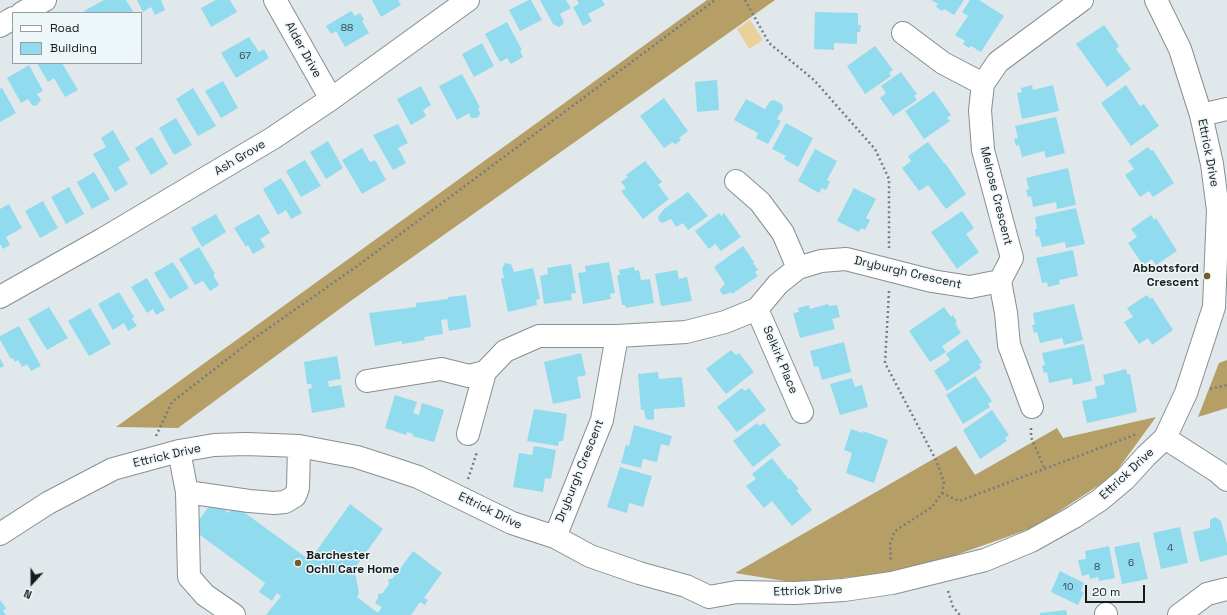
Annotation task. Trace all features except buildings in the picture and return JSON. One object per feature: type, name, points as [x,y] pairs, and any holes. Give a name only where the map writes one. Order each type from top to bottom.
[{"type":"street","points":[[24,12],[45,0]]},
{"type":"street","name":"Alder Drive","points":[[275,0],[331,99]]},
{"type":"street","name":"Ash Grove","points":[[0,297],[103,239],[273,138],[331,99],[468,0]]},
{"type":"street","points":[[903,33],[943,63],[982,84],[998,62],[1082,0]]},
{"type":"street","name":"Ettrick Drive","points":[[0,534],[48,503],[113,469],[179,451],[214,445],[240,444],[299,446],[357,457],[418,477],[460,496],[512,523],[555,537],[590,556],[639,573],[686,586],[708,606],[737,592],[795,593],[844,590],[892,583],[985,560],[1031,541],[1074,517],[1100,500],[1125,478],[1165,438],[1186,393],[1214,307],[1218,210],[1212,164],[1201,115],[1180,49],[1156,0]]},
{"type":"street","points":[[0,26],[12,19]]},
{"type":"street","name":"Melrose Crescent","points":[[982,84],[980,110],[983,150],[1012,258],[1000,281]]},
{"type":"street","points":[[1201,115],[1227,109]]},
{"type":"street","points":[[736,181],[760,202],[783,233],[798,268]]},
{"type":"street","name":"Dryburgh Crescent","points":[[555,537],[602,420],[617,336],[686,332],[725,322],[757,309],[778,284],[798,268],[821,261],[846,259],[932,281],[970,287],[1000,281]]},
{"type":"street","points":[[1000,281],[1006,313],[1009,345],[1032,407]]},
{"type":"street","name":"Selkirk Place","points":[[757,309],[802,412]]},
{"type":"street","points":[[468,434],[485,372],[505,351],[539,336],[617,336]]},
{"type":"street","points":[[367,381],[441,369],[469,376],[485,372]]},
{"type":"street","points":[[1165,438],[1218,472],[1227,480]]},
{"type":"street","points":[[187,492],[249,502],[286,502],[295,496],[298,488],[299,446]]},
{"type":"street","points":[[179,451],[187,492],[190,577],[205,595],[234,615]]},
{"type":"street","points":[[1179,615],[1206,594],[1227,589]]},
{"type":"path","points":[[144,460],[172,402],[256,337],[360,264],[715,0]]},
{"type":"path","points":[[1032,407],[1031,437],[1045,470]]},
{"type":"path","points":[[460,496],[477,454],[468,434]]},
{"type":"path","points":[[942,493],[959,501],[1138,434]]},
{"type":"path","points":[[942,570],[954,607],[960,615]]},
{"type":"shaded area","points":[[707,0],[775,0],[345,305],[178,428],[116,427]]},
{"type":"shaded area","points":[[750,20],[763,40],[749,49],[737,29]]},
{"type":"shaded area","points":[[1227,360],[1227,408],[1198,417],[1219,363]]},
{"type":"shaded area","points":[[1156,417],[1113,476],[1035,527],[905,573],[791,582],[735,573],[956,446],[975,475],[1057,428],[1063,438]]},
{"type":"place","name":"Abbotsford Crescent","points":[[1207,276]]},
{"type":"place","name":"Barchester Ochil Care Home","points":[[298,563]]}]
